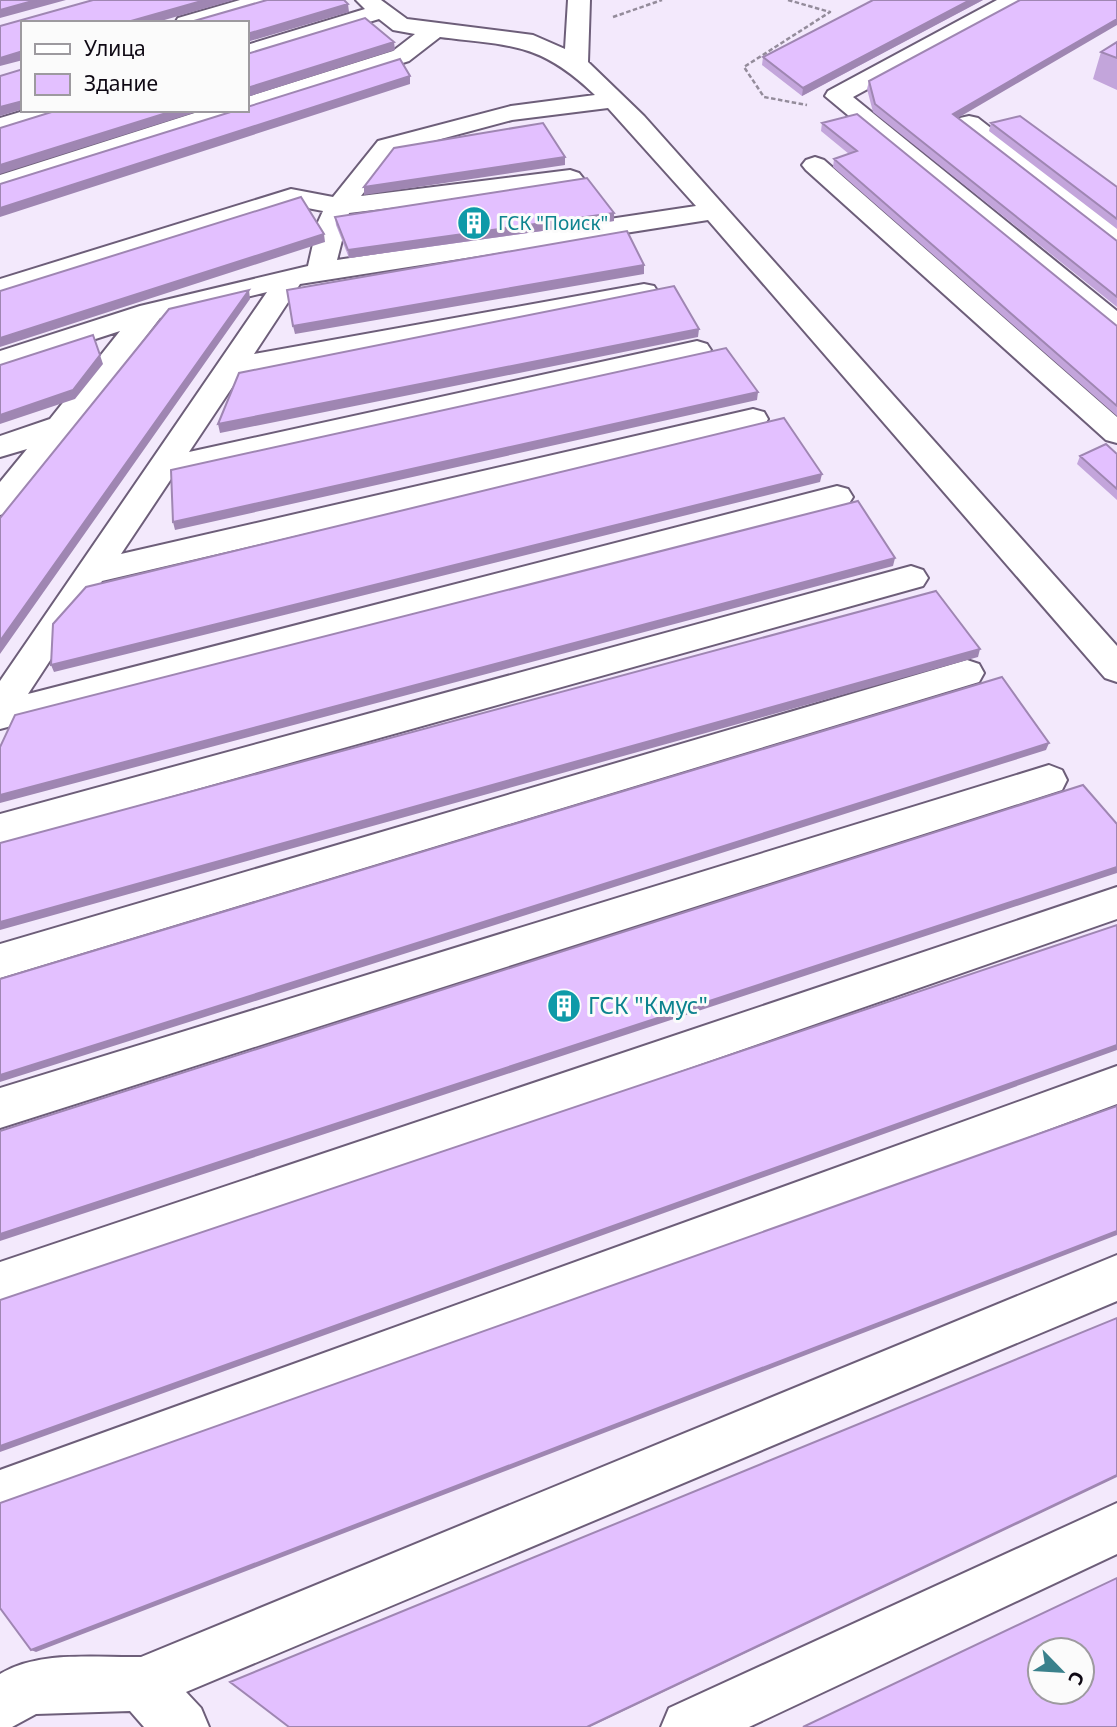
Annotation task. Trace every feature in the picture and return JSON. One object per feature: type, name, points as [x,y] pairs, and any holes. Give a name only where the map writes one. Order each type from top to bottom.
[{"type":"street","points":[[193,21],[264,0]]},
{"type":"street","points":[[576,64],[579,0]]},
{"type":"street","points":[[1014,0],[837,96],[1117,325]]},
{"type":"street","points":[[248,52],[374,6],[401,25],[442,22],[533,42],[576,64],[614,100],[715,211],[1117,668]]},
{"type":"street","points":[[248,105],[401,56],[442,22]]},
{"type":"street","points":[[321,271],[331,222],[339,206],[387,146],[511,113],[614,100]]},
{"type":"street","points":[[0,127],[48,112]]},
{"type":"street","points":[[0,183],[224,112]]},
{"type":"street","points":[[969,123],[1117,240]]},
{"type":"street","points":[[816,166],[1117,433]]},
{"type":"street","points":[[0,288],[291,197],[339,206],[570,178]]},
{"type":"street","points":[[0,361],[150,312],[321,271],[715,211]]},
{"type":"street","points":[[0,712],[89,573],[166,467],[288,281]]},
{"type":"street","points":[[232,368],[644,292]]},
{"type":"street","points":[[0,504],[150,312]]},
{"type":"street","points":[[166,467],[697,350]]},
{"type":"street","points":[[89,573],[753,419]]},
{"type":"street","points":[[0,446],[64,425]]},
{"type":"street","points":[[0,712],[837,497]]},
{"type":"street","points":[[0,829],[911,578]]},
{"type":"street","points":[[0,961],[967,673]]},
{"type":"street","points":[[0,1108],[1049,780]]},
{"type":"street","points":[[0,1285],[1117,903]]},
{"type":"street","points":[[0,1495],[1117,1085]]},
{"type":"street","points":[[0,1705],[30,1687],[141,1684],[1117,1278]]},
{"type":"street","points":[[688,1727],[1117,1528]]},
{"type":"street","points":[[141,1684],[182,1727]]},
{"type":"path","points":[[578,28],[662,0]]},
{"type":"path","points":[[788,0],[830,12],[744,67],[764,97],[810,106],[837,96]]},
{"type":"building","points":[[0,0],[36,0],[0,10]]},
{"type":"building","points":[[93,0],[205,0],[131,21],[21,21],[21,52],[0,58],[0,26]]},
{"type":"building","points":[[267,0],[344,0],[348,4],[248,34],[248,21],[194,21]]},
{"type":"building","points":[[873,0],[970,0],[803,88],[763,57]]},
{"type":"building","points":[[1020,0],[1117,0],[1117,19],[953,114],[1117,241],[1117,297],[875,104],[869,81]]},
{"type":"building","points":[[365,18],[394,42],[248,88],[248,54]]},
{"type":"building","points":[[1117,42],[1117,58],[1101,52]]},
{"type":"building","points":[[400,59],[410,76],[0,208],[0,184],[231,112],[248,112],[248,107]]},
{"type":"building","points":[[21,70],[21,102],[0,107],[0,76]]},
{"type":"building","points":[[52,112],[170,112],[0,165],[0,128]]},
{"type":"building","points":[[857,114],[1117,326],[1117,406],[834,159],[857,151],[822,123]]},
{"type":"building","points":[[1020,116],[1117,187],[1117,219],[991,123]]},
{"type":"building","points":[[543,123],[565,157],[364,187],[394,148]]},
{"type":"building","name":"ГСК \"Поиск\"","points":[[587,178],[614,213],[348,250],[335,217]]},
{"type":"building","points":[[301,197],[324,234],[0,338],[0,291]]},
{"type":"building","points":[[627,231],[644,265],[293,326],[287,290]]},
{"type":"building","points":[[674,286],[699,329],[218,424],[239,373]]},
{"type":"building","points":[[249,290],[0,641],[0,518],[169,309]]},
{"type":"building","points":[[93,335],[100,355],[73,390],[0,415],[0,365]]},
{"type":"building","points":[[726,348],[758,392],[173,522],[171,470]]},
{"type":"building","points":[[784,418],[822,474],[51,665],[53,624],[86,587]]},
{"type":"building","points":[[1106,444],[1117,454],[1117,489],[1080,456]]},
{"type":"building","points":[[858,501],[895,558],[0,795],[0,747],[15,715]]},
{"type":"building","points":[[936,591],[980,649],[0,922],[0,843]]},
{"type":"building","points":[[1002,677],[1049,743],[0,1075],[0,979]]},
{"type":"building","name":"ГСК \"Кмус\"","points":[[1083,785],[1117,824],[1117,867],[0,1234],[0,1131]]},
{"type":"building","points":[[1117,925],[1117,1045],[0,1446],[0,1300]]},
{"type":"building","points":[[1117,1106],[1117,1231],[31,1650],[0,1608],[0,1503]]},
{"type":"building","points":[[1117,1318],[1117,1475],[587,1727],[289,1727],[230,1682]]},
{"type":"building","points":[[1117,1578],[1117,1727],[803,1727]]},
{"type":"place","name":"ГСК \"Поиск\"","points":[[474,223]]},
{"type":"place","name":"ГСК \"Кмус\"","points":[[564,1006]]}]
